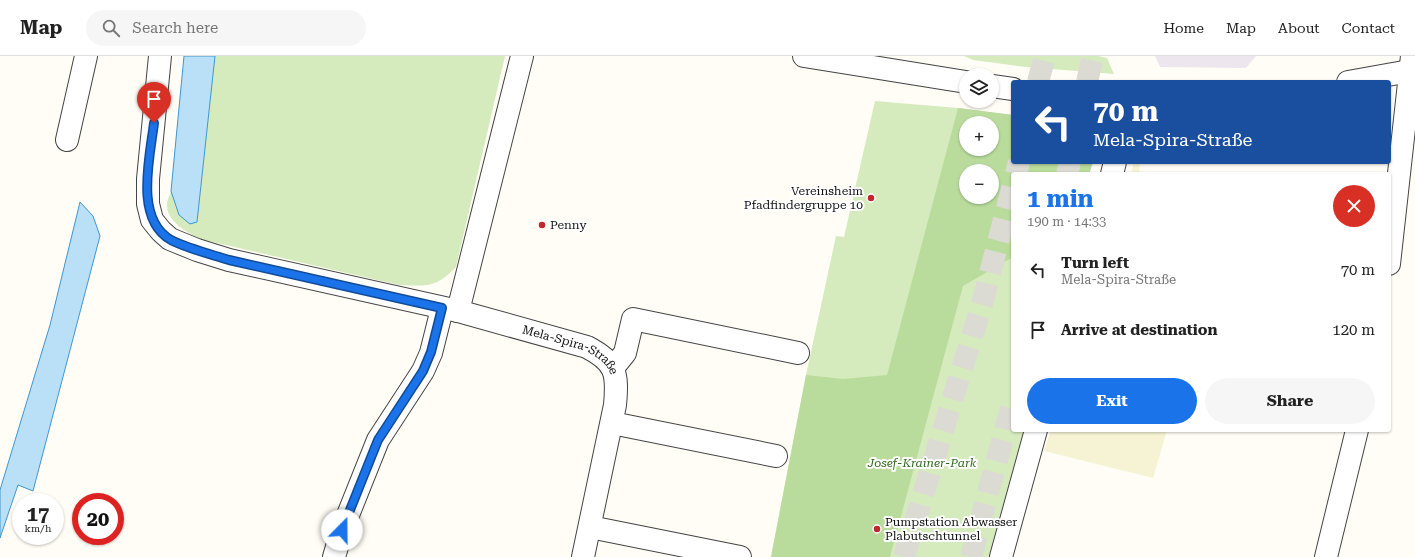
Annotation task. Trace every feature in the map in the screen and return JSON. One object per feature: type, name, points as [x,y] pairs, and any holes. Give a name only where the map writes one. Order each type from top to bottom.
[{"type":"street","points":[[67,140],[86,56]]},
{"type":"street","name":"Mela-Spira-Straße","points":[[160,56],[147,192],[152,220],[160,231],[170,239],[229,260],[450,310],[587,347],[603,356],[613,368],[617,387],[612,423],[583,557]]},
{"type":"street","points":[[334,557],[342,530],[378,440],[423,371],[450,310],[522,56]]},
{"type":"street","points":[[809,56],[959,81]]},
{"type":"street","points":[[1356,80],[1413,65],[1391,247]]},
{"type":"street","points":[[999,87],[1011,89]]},
{"type":"street","points":[[613,368],[625,353],[633,318],[798,353]]},
{"type":"street","points":[[612,423],[776,456]]},
{"type":"street","points":[[1001,557],[1035,432]]},
{"type":"street","points":[[1326,557],[1357,432]]},
{"type":"street","points":[[590,527],[740,557]]},
{"type":"shaded area","points":[[1155,56],[1256,56],[1246,68],[1160,67]]},
{"type":"shaded area","points":[[1134,164],[1140,164],[1139,172],[1132,172]]},
{"type":"shaded area","points":[[1050,432],[1166,432],[1153,478],[1044,451]]},
{"type":"green space","points":[[215,56],[505,56],[456,267],[443,279],[437,282],[417,286],[399,285],[204,240],[185,231],[174,222],[170,216],[167,202],[171,191],[179,215],[197,222]]},
{"type":"green space","points":[[964,56],[1098,56],[1107,58],[1114,74],[1026,67],[973,60]]},
{"type":"green space","name":"Josef-Krainer-Park","points":[[875,101],[958,108],[1011,115],[1011,164],[1092,164],[1090,172],[1011,172],[1011,432],[1028,432],[993,557],[771,557],[806,375],[836,236],[844,237]]},
{"type":"green space","points":[[958,108],[1011,115],[1011,164],[1092,164],[1090,172],[1011,172],[1011,258],[963,286],[890,557],[771,557],[806,375],[843,379],[887,375]]},
{"type":"water","points":[[184,56],[215,56],[197,222],[190,224],[179,215],[171,191]]},
{"type":"water","points":[[80,202],[93,216],[100,236],[33,491],[18,485],[15,493],[12,493],[12,503],[0,538],[0,490],[50,325]]},
{"type":"tunnel","points":[[1039,80],[1045,56]]},
{"type":"tunnel","points":[[1087,80],[1093,56]]},
{"type":"tunnel","points":[[1016,172],[1018,164]]},
{"type":"tunnel","points":[[1068,172],[1070,164]]},
{"type":"tunnel","points":[[904,557],[982,304],[1011,193]]},
{"type":"tunnel","points":[[971,557],[1011,407]]},
{"type":"place","name":"Vereinsheim Pfadfindergruppe 10","points":[[871,198]]},
{"type":"place","name":"Penny","points":[[542,225]]},
{"type":"place","name":"Pumpstation Abwasser Plabutschtunnel","points":[[877,529]]},
{"type":"route","points":[[154,123],[147,192],[148,204],[152,220],[160,231],[170,239],[197,250],[229,260],[442,308],[431,352],[423,371],[378,440],[342,530]]}]
